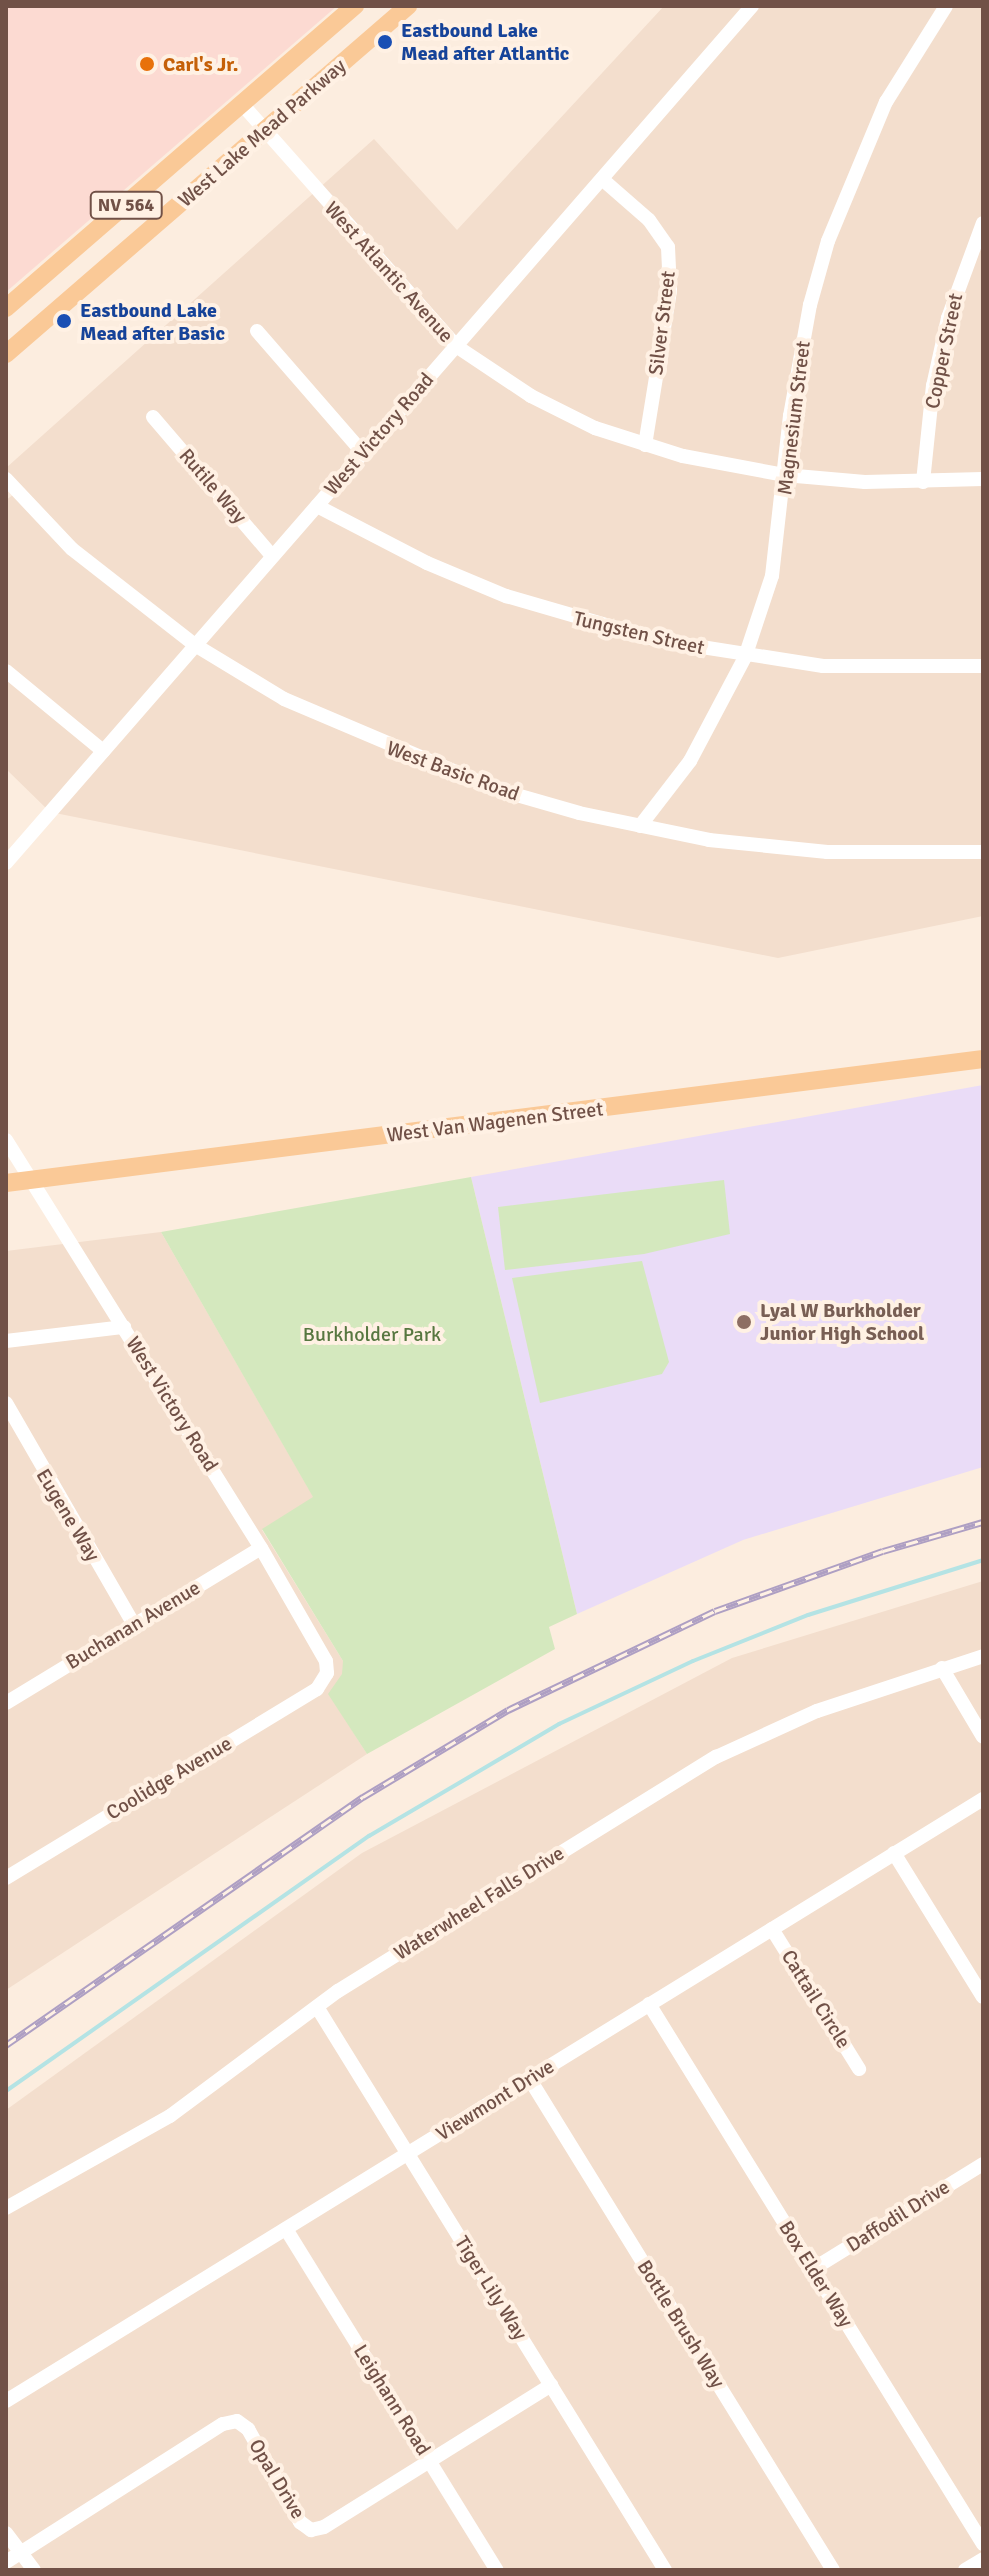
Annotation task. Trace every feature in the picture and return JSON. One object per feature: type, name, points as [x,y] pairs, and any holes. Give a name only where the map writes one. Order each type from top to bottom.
[{"type":"main road","name":"West Lake Mead Parkway","points":[[6,308],[355,6]]},
{"type":"main road","name":"West Lake Mead Parkway","points":[[6,354],[408,6]]},
{"type":"main road","name":"West Van Wagenen Street","points":[[6,1183],[983,1059]]},
{"type":"street","name":"West Victory Road","points":[[6,863],[752,6]]},
{"type":"street","name":"Magnesium Street","points":[[640,826],[690,761],[745,657],[772,576],[790,416],[810,305],[828,241],[886,102],[946,6]]},
{"type":"street","name":"West Atlantic Avenue","points":[[242,104],[456,346],[531,396],[595,428],[645,445],[785,475],[923,482],[983,479]]},
{"type":"street","name":"Silver Street","points":[[602,179],[649,220],[668,247],[670,291],[645,445]]},
{"type":"street","name":"Copper Street","points":[[923,482],[933,386],[948,318],[983,223]]},
{"type":"street","points":[[257,331],[363,453]]},
{"type":"street","name":"Rutile Way","points":[[153,417],[272,556]]},
{"type":"street","name":"West Basic Road","points":[[6,479],[72,549],[195,645],[284,699],[373,741],[496,789],[640,826],[827,852],[983,852]]},
{"type":"street","name":"Tungsten Street","points":[[317,506],[427,563],[506,596],[576,619],[745,657],[839,666],[983,666]]},
{"type":"street","points":[[6,671],[103,751]]},
{"type":"street","name":"West Victory Road","points":[[6,1140],[261,1548],[326,1661],[327,1673]]},
{"type":"street","points":[[6,1341],[124,1327]]},
{"type":"street","name":"Eugene Way","points":[[6,1403],[134,1625]]},
{"type":"street","name":"Buchanan Avenue","points":[[8,1699],[261,1548]]},
{"type":"street","name":"Waterwheel Falls Drive","points":[[6,2208],[170,2116],[317,2007],[742,1743],[942,1668],[983,1656]]},
{"type":"street","points":[[942,1668],[983,1737]]},
{"type":"street","name":"Coolidge Avenue","points":[[6,1878],[317,1689],[327,1673]]},
{"type":"street","name":"Viewmont Drive","points":[[6,2401],[983,1799]]},
{"type":"street","points":[[894,1853],[983,1997]]},
{"type":"street","name":"Cattail Circle","points":[[772,1929],[859,2069]]},
{"type":"street","name":"Box Elder Way","points":[[649,2004],[983,2544]]},
{"type":"street","name":"Tiger Lily Way","points":[[317,2007],[665,2570]]},
{"type":"street","name":"Bottle Brush Way","points":[[529,2078],[833,2570]]},
{"type":"street","name":"Daffodil Drive","points":[[813,2269],[983,2164]]},
{"type":"street","name":"Leighann Road","points":[[286,2229],[497,2570]]},
{"type":"street","name":"Opal Drive","points":[[6,2562],[223,2424],[237,2421],[248,2429],[300,2522],[311,2530],[324,2527],[551,2385]]},
{"type":"street","points":[[6,2533],[34,2570]]},
{"type":"street","points":[[965,2570],[983,2559]]},
{"type":"shaded area","points":[[6,6],[337,6],[6,292]]},
{"type":"shaded area","points":[[664,6],[983,6],[983,916],[778,958],[50,812],[6,769],[6,500],[17,492],[6,479],[6,468],[374,139],[457,230]]},
{"type":"shaded area","name":"Lyal W Burkholder Junior High School","points":[[983,1085],[983,1467],[743,1540],[577,1614],[471,1177]]},
{"type":"shaded area","points":[[161,1232],[314,1498],[262,1530],[343,1661],[343,1674],[329,1694],[367,1754],[6,1990],[6,1251]]},
{"type":"shaded area","points":[[983,1581],[983,2570],[6,2570],[6,2110],[362,1853],[732,1658]]},
{"type":"green space","name":"Burkholder Park","points":[[471,1177],[577,1614],[549,1627],[555,1649],[367,1754],[328,1694],[342,1674],[343,1661],[262,1529],[313,1497],[161,1232]]},
{"type":"green space","points":[[724,1180],[730,1234],[644,1254],[505,1270],[498,1207]]},
{"type":"green space","points":[[642,1261],[669,1362],[662,1374],[540,1403],[512,1278]]},
{"type":"waterway","points":[[6,2091],[369,1836],[559,1724],[693,1661],[808,1615],[983,1560]]},
{"type":"railway","points":[[6,2045],[363,1797],[508,1710],[715,1611],[883,1551],[983,1522]]},
{"type":"place","name":"Eastbound Lake Mead after Atlantic","points":[[385,42]]},
{"type":"place","name":"Carl's Jr.","points":[[147,64]]},
{"type":"place","name":"Eastbound Lake Mead after Basic","points":[[64,321]]},
{"type":"place","name":"Lyal W Burkholder Junior High School","points":[[744,1322]]}]
